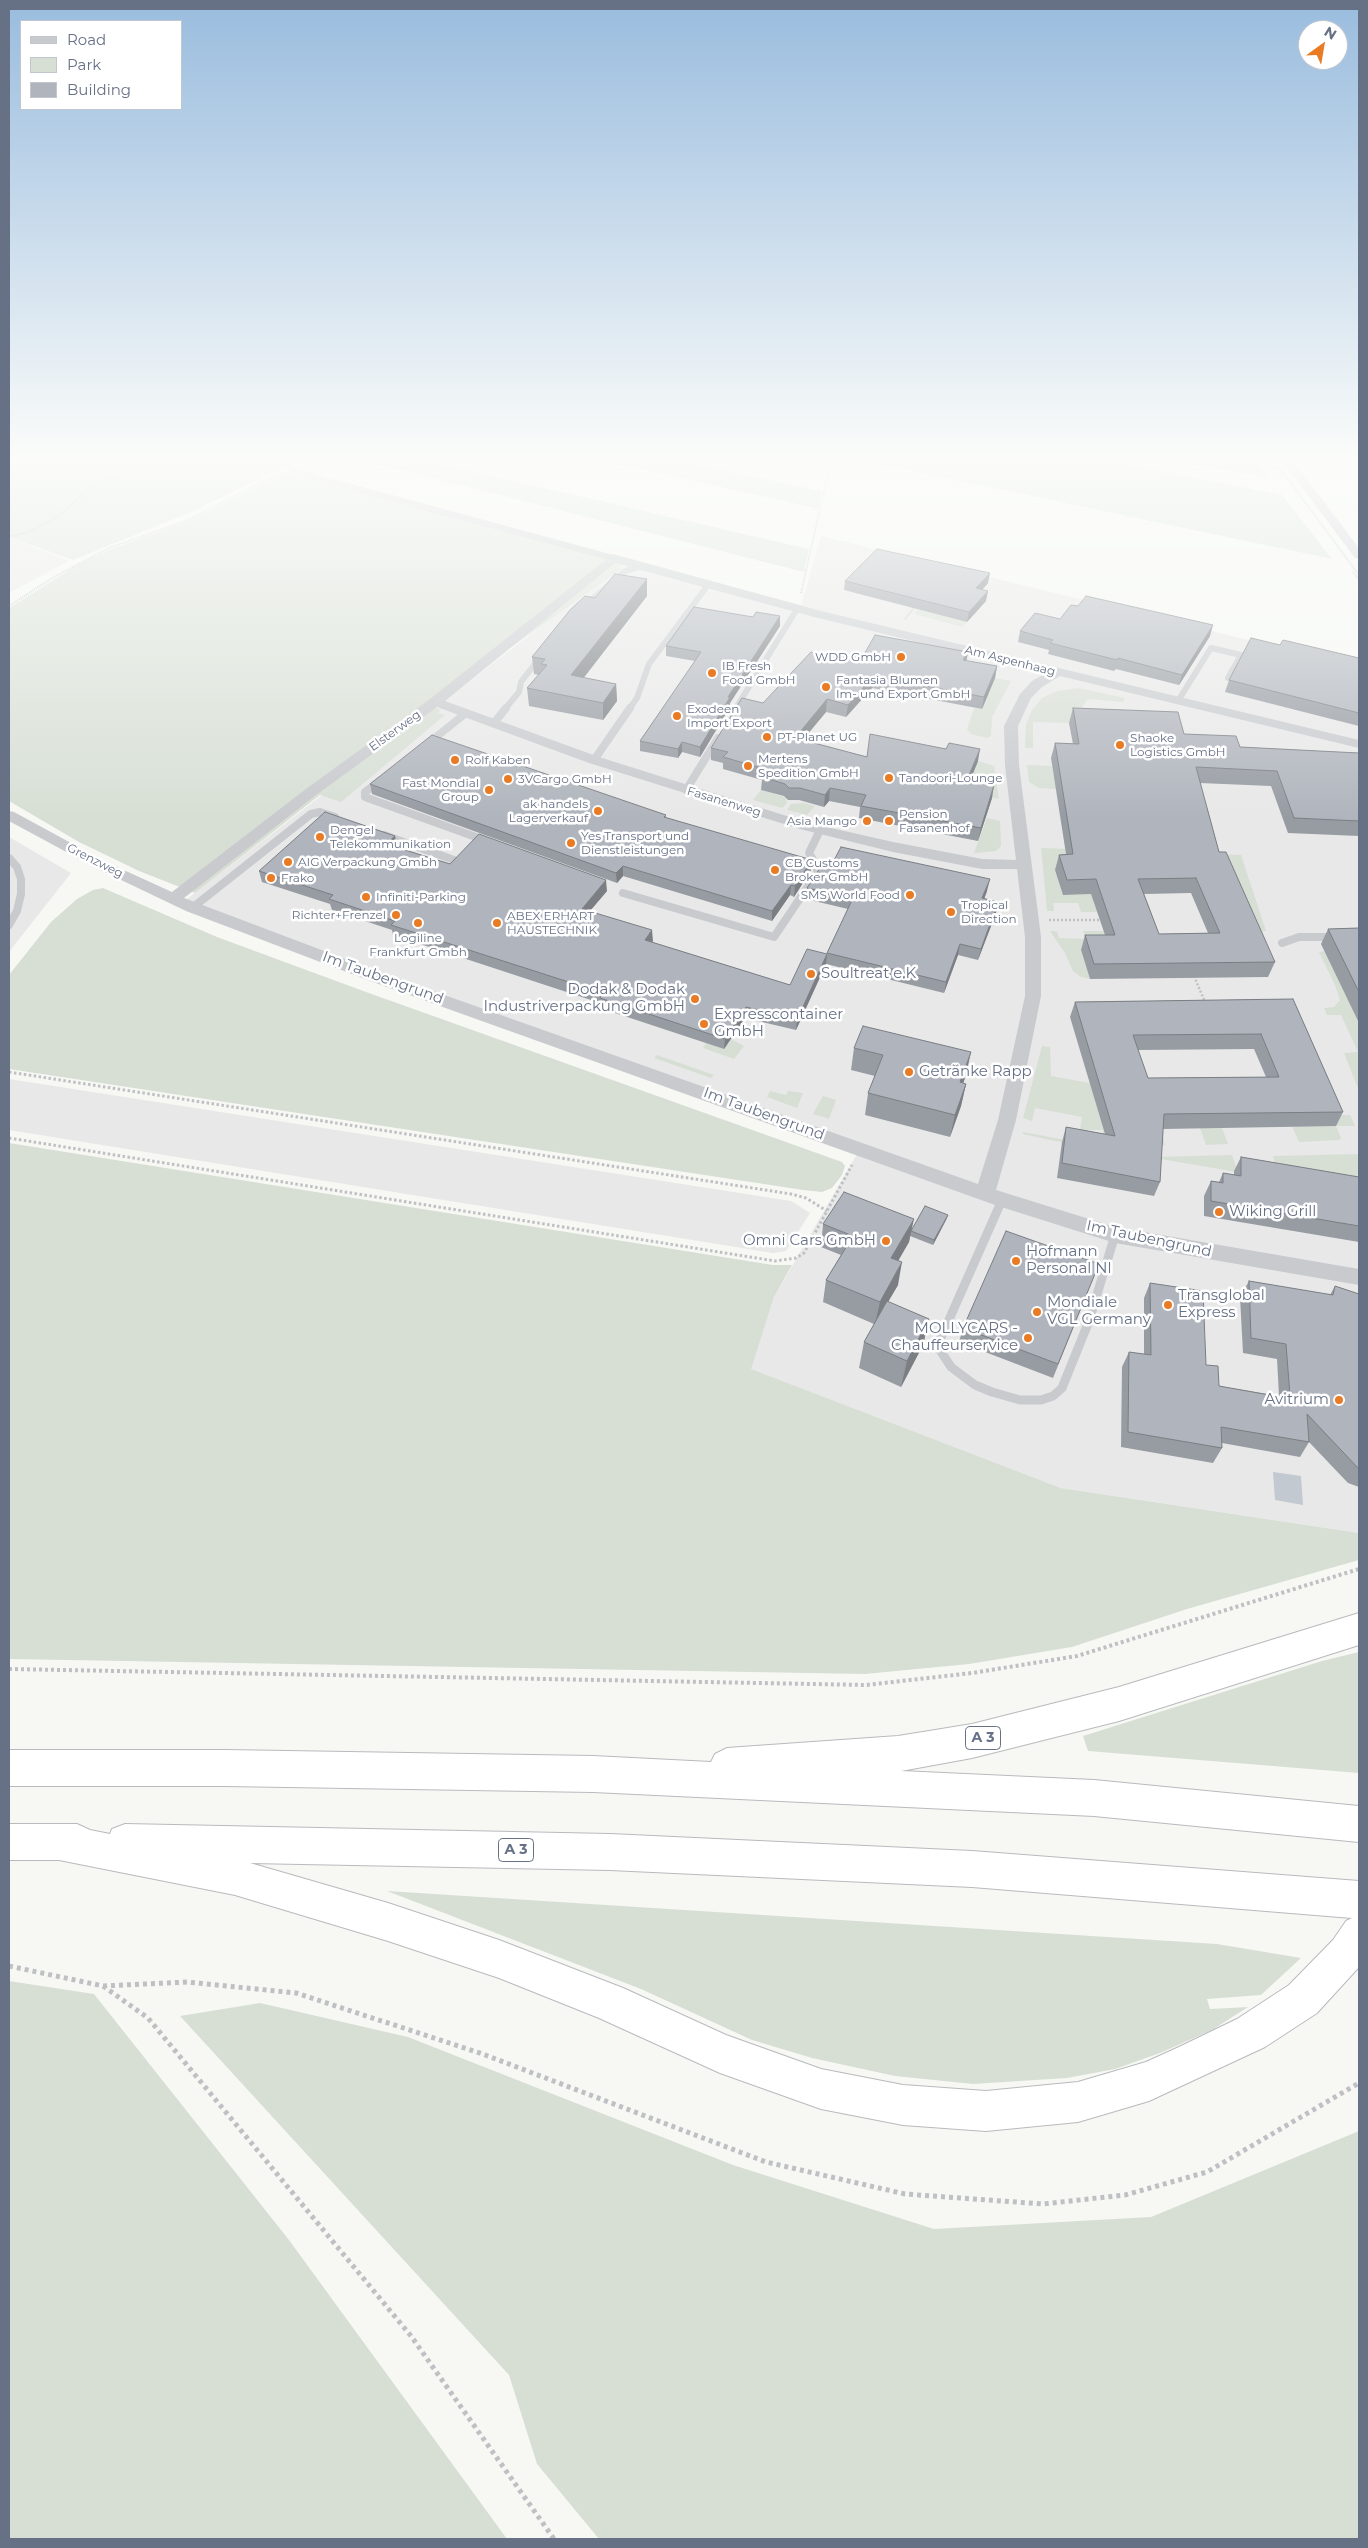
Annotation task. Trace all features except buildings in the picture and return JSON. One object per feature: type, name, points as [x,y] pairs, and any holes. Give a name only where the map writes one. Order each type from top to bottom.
[{"type":"highway","name":"A 3","points":[[593,1774],[898,1754],[972,1741],[1119,1704],[1359,1629]]},
{"type":"highway","name":"A 3","points":[[9,1768],[225,1768],[593,1774],[1094,1798],[1359,1824]]},
{"type":"highway","name":"A 3","points":[[9,1842],[268,1844],[610,1852],[972,1869],[1345,1899]]},
{"type":"highway","points":[[59,1842],[235,1876],[406,1928],[508,1962],[609,2002],[720,2053],[821,2089],[903,2105],[977,2111],[1078,2102],[1149,2081],[1251,2033],[1303,1999],[1346,1953],[1359,1934]]},
{"type":"street","name":"Elsterweg","points":[[182,903],[310,792],[435,702],[586,580]]},
{"type":"street","name":"Am Aspenhaag","points":[[686,580],[797,609],[1359,744]]},
{"type":"street","points":[[994,1197],[1006,1120],[1030,1019],[1033,996],[1031,920],[1012,765],[1011,726],[1025,698],[1037,684],[1057,672]]},
{"type":"street","name":"Fasanenweg","points":[[435,702],[594,760],[820,830],[982,864],[1023,865]]},
{"type":"street","name":"Grenzweg","points":[[9,814],[101,865],[182,903]]},
{"type":"street","name":"Im Taubengrund","points":[[182,903],[379,978],[994,1197],[1115,1235],[1359,1277]]},
{"type":"lane","points":[[579,610],[614,580]]},
{"type":"lane","points":[[594,760],[637,698],[649,664],[708,586]]},
{"type":"lane","points":[[732,714],[797,609]]},
{"type":"lane","points":[[1178,701],[1211,648],[1241,655],[1228,678]]},
{"type":"lane","points":[[494,723],[519,692],[521,682],[544,653]]},
{"type":"lane","points":[[422,748],[466,713]]},
{"type":"lane","points":[[686,790],[722,731]]},
{"type":"lane","points":[[386,776],[365,792],[365,797],[492,843]]},
{"type":"lane","points":[[182,903],[311,814],[320,812],[346,822]]},
{"type":"lane","points":[[623,893],[770,937],[774,936],[817,873],[817,866],[809,854],[820,830]]},
{"type":"lane","points":[[373,831],[454,860]]},
{"type":"lane","points":[[9,858],[17,867],[21,879],[21,894],[17,911],[9,925]]},
{"type":"lane","points":[[1282,943],[1288,939],[1299,937],[1359,937]]},
{"type":"lane","points":[[994,1197],[940,1340],[940,1350],[950,1367],[975,1385],[992,1392],[1020,1400],[1041,1400],[1053,1396],[1062,1388],[1089,1321],[1115,1235]]},
{"type":"path","points":[[9,606],[49,580]]},
{"type":"path","points":[[797,609],[804,580]]},
{"type":"path","points":[[1031,920],[1108,920]]},
{"type":"path","points":[[1192,972],[1208,1010]]},
{"type":"path","points":[[9,1072],[791,1194],[806,1198],[827,1211]]},
{"type":"path","points":[[9,1138],[775,1261],[796,1258],[804,1252],[860,1148]]},
{"type":"path","points":[[9,1669],[866,1685],[972,1673],[1077,1656],[1359,1569]]},
{"type":"path","points":[[9,1966],[103,1986],[187,1982],[296,1993],[480,2053],[766,2162],[905,2194],[1043,2204],[1125,2195],[1207,2172],[1359,2083]]},
{"type":"path","points":[[103,1986],[148,2018],[411,2336],[554,2539]]},
{"type":"shaded area","points":[[9,580],[34,580],[9,593]]},
{"type":"shaded area","points":[[601,580],[707,580],[801,605],[808,580],[1001,580],[1359,667],[1359,1533],[1061,1488],[750,1369],[774,1297],[860,1149],[182,903]]},
{"type":"shaded area","points":[[9,837],[71,873],[9,952]]},
{"type":"shaded area","points":[[9,1079],[791,1201],[810,1213],[786,1251],[773,1253],[9,1130]]},
{"type":"shaded area","points":[[1273,1472],[1301,1476],[1303,1505],[1275,1500]]},
{"type":"green space","points":[[54,580],[606,580],[482,668],[433,707],[441,710],[438,713],[445,715],[341,802],[320,795],[195,893],[139,871],[79,842],[9,801],[9,608]]},
{"type":"green space","points":[[918,609],[967,622],[963,627],[914,614]]},
{"type":"green space","points":[[995,678],[1011,681],[992,717],[991,736],[987,738],[971,734],[967,730],[974,708],[982,709]]},
{"type":"green space","points":[[1078,688],[1125,698],[1123,702],[1088,699],[1069,723],[1033,722],[1033,748],[1025,748],[1026,724],[1032,710],[1042,698],[1057,691]]},
{"type":"green space","points":[[978,761],[994,766],[999,799],[965,793]]},
{"type":"green space","points":[[1027,765],[1052,766],[1056,789],[1039,788],[1029,782]]},
{"type":"green space","points":[[761,790],[785,797],[787,803],[782,808],[753,800]]},
{"type":"green space","points":[[805,803],[815,806],[807,815],[787,810],[791,804]]},
{"type":"green space","points":[[987,818],[1000,821],[1001,846],[996,851],[974,853]]},
{"type":"green space","points":[[1041,848],[1241,855],[1266,931],[1248,932],[1220,867],[1055,870],[1063,895],[1091,894],[1097,912],[1081,912],[1078,903],[1053,903],[1054,911],[1047,911]]},
{"type":"green space","points":[[103,888],[217,937],[842,1162],[845,1166],[842,1175],[832,1188],[822,1192],[803,1190],[9,1069],[9,975],[51,922],[77,899],[93,890]]},
{"type":"green space","points":[[1050,931],[1057,931],[1059,938],[1085,939],[1083,931],[1104,931],[1110,950],[1081,951],[1090,979],[1081,977],[1073,971],[1065,953]]},
{"type":"green space","points":[[1325,951],[1359,1023],[1359,1091],[1344,1053],[1358,1052],[1341,1015],[1327,1015],[1324,1008],[1334,1007],[1340,1000],[1319,952]]},
{"type":"green space","points":[[731,1039],[744,1046],[734,1059],[703,1048],[706,1043],[724,1049]]},
{"type":"green space","points":[[1042,1046],[1050,1047],[1051,1076],[1090,1083],[1161,1129],[1165,1145],[1102,1135],[1103,1130],[1080,1130],[1082,1117],[1035,1108],[1032,1121],[1023,1118]]},
{"type":"green space","points":[[657,1055],[714,1075],[711,1078],[654,1058]]},
{"type":"green space","points":[[770,1091],[786,1095],[788,1091],[803,1093],[797,1108],[767,1097]]},
{"type":"green space","points":[[823,1096],[836,1100],[829,1119],[813,1114]]},
{"type":"green space","points":[[1331,1115],[1350,1115],[1355,1126],[1336,1126],[1341,1138],[1339,1140],[1299,1142],[1292,1126]]},
{"type":"green space","points":[[1200,1128],[1222,1128],[1228,1144],[1206,1145]]},
{"type":"green space","points":[[1023,1132],[1156,1157],[1232,1155],[1236,1167],[1276,1167],[1273,1156],[1359,1154],[1359,1193],[1050,1140],[1023,1134]]},
{"type":"green space","points":[[9,1143],[773,1265],[792,1265],[774,1297],[751,1369],[1061,1488],[1359,1533],[1359,1560],[1187,1609],[1072,1647],[969,1664],[865,1674],[9,1659]]},
{"type":"green space","points":[[1359,1652],[1359,1773],[1088,1751],[1083,1736],[1322,1661]]},
{"type":"green space","points":[[387,1891],[1217,1944],[1301,1958],[1261,1995],[1207,1999],[1210,2009],[1248,2007],[1212,2030],[1160,2053],[1115,2069],[1067,2078],[973,2084],[895,2076],[812,2058],[752,2040],[641,1989]]},
{"type":"green space","points":[[9,1981],[94,1994],[289,2240],[507,2539],[9,2539]]},
{"type":"green space","points":[[260,2003],[408,2037],[733,2165],[934,2229],[1151,2217],[1359,2131],[1359,2539],[599,2539],[537,2464],[509,2375],[180,2016]]},
{"type":"place","name":"WDD GmbH","points":[[901,657]]},
{"type":"place","name":"IB Fresh Food GmbH","points":[[712,673]]},
{"type":"place","name":"Fantasia Blumen Im- und Export GmbH","points":[[826,687]]},
{"type":"place","name":"Exodeen Import Export","points":[[677,716]]},
{"type":"place","name":"PT-Planet UG","points":[[767,737]]},
{"type":"place","name":"Shaoke Logistics GmbH","points":[[1120,745]]},
{"type":"place","name":"Rolf Kaben","points":[[455,760]]},
{"type":"place","name":"Mertens Spedition GmbH","points":[[748,766]]},
{"type":"place","name":"Tandoori-Lounge","points":[[889,778]]},
{"type":"place","name":"3VCargo GmbH","points":[[508,779]]},
{"type":"place","name":"Fast Mondial Group","points":[[489,790]]},
{"type":"place","name":"ak handels Lagerverkauf","points":[[598,811]]},
{"type":"place","name":"Asia Mango","points":[[867,821]]},
{"type":"place","name":"Pension Fasanenhof","points":[[889,821]]},
{"type":"place","name":"Dengel Telekommunikation","points":[[320,837]]},
{"type":"place","name":"Yes Transport und Dienstleistungen","points":[[571,843]]},
{"type":"place","name":"AIG Verpackung Gmbh","points":[[288,862]]},
{"type":"place","name":"CB Customs Broker GmbH","points":[[775,870]]},
{"type":"place","name":"Frako","points":[[271,878]]},
{"type":"place","name":"SMS World Food","points":[[910,895]]},
{"type":"place","name":"Infiniti-Parking","points":[[366,897]]},
{"type":"place","name":"Tropical Direction","points":[[951,912]]},
{"type":"place","name":"Richter+Frenzel","points":[[396,915]]},
{"type":"place","name":"Logiline Frankfurt Gmbh","points":[[418,923]]},
{"type":"place","name":"ABEX ERHART HAUSTECHNIK","points":[[497,923]]},
{"type":"place","name":"Soultreat e.K","points":[[811,974]]},
{"type":"place","name":"Dodak & Dodak Industriverpackung GmbH","points":[[695,999]]},
{"type":"place","name":"Expresscontainer GmbH","points":[[704,1024]]},
{"type":"place","name":"Getränke Rapp","points":[[909,1072]]},
{"type":"place","name":"Wiking Grill","points":[[1219,1212]]},
{"type":"place","name":"Omni Cars GmbH","points":[[886,1241]]},
{"type":"place","name":"Hofmann Personal Nl","points":[[1016,1261]]},
{"type":"place","name":"Transglobal Express","points":[[1168,1305]]},
{"type":"place","name":"Mondiale VGL Germany","points":[[1037,1312]]},
{"type":"place","name":"MOLLYCARS - Chauffeurservice","points":[[1028,1338]]},
{"type":"place","name":"Avitrium","points":[[1339,1400]]}]
